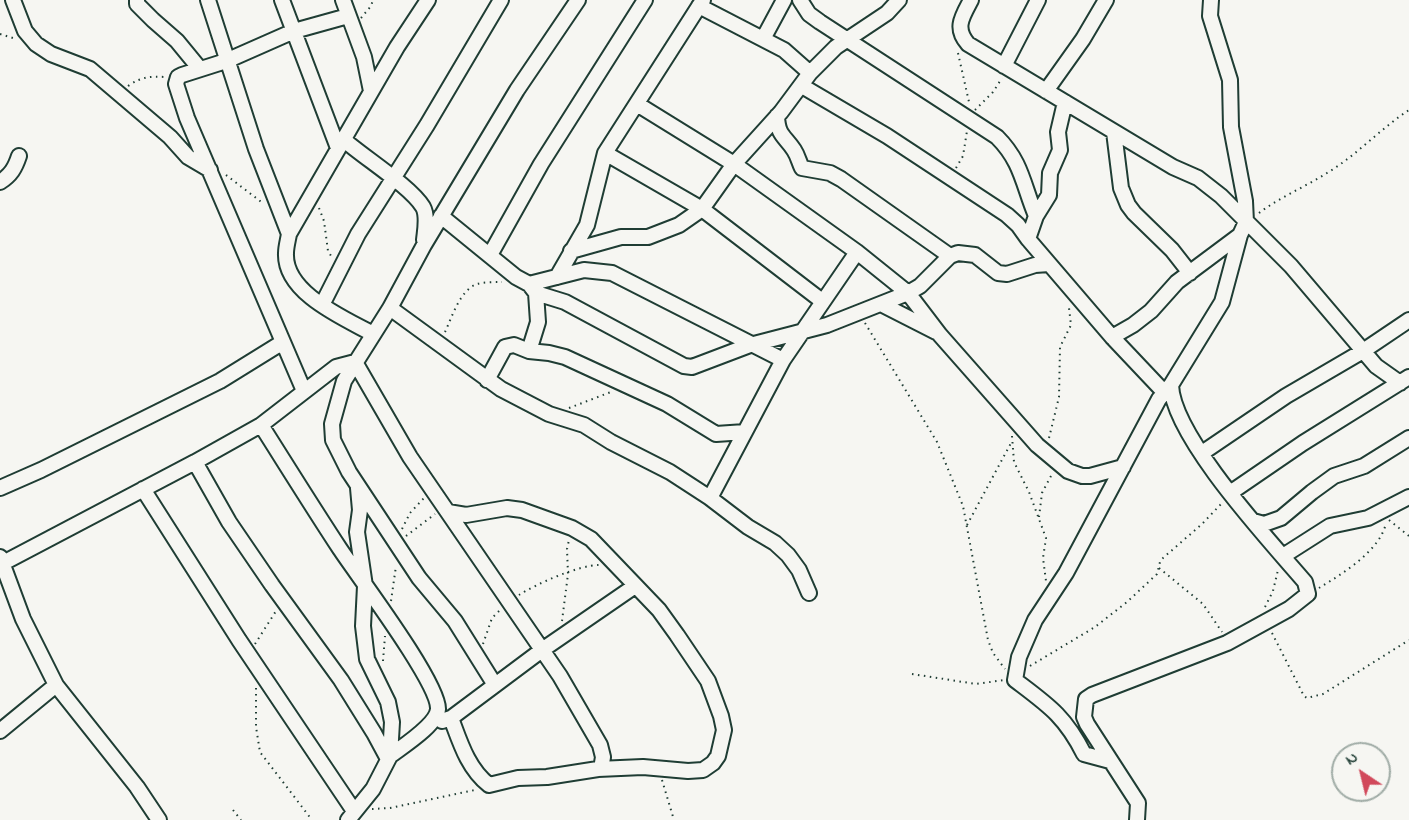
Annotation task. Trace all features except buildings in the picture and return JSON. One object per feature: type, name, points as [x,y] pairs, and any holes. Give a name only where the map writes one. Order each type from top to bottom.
[{"type":"street","points":[[13,0],[25,31],[36,44],[51,54],[90,69],[170,137],[188,157],[209,167]]},
{"type":"street","points":[[208,0],[256,149],[289,234]]},
{"type":"street","points":[[282,0],[340,144],[393,178],[424,209],[426,223],[424,245]]},
{"type":"street","points":[[343,0],[364,57],[371,92]]},
{"type":"street","points":[[373,334],[304,293],[290,271],[285,255],[289,234],[340,144],[428,0]]},
{"type":"street","points":[[322,305],[358,234],[501,0]]},
{"type":"street","points":[[495,685],[455,621],[419,578],[399,544],[358,487],[339,456],[333,440],[332,424],[344,381],[355,362],[390,308],[424,245],[517,90],[578,0]]},
{"type":"street","points":[[490,255],[542,164],[645,0]]},
{"type":"street","points":[[763,39],[784,0]]},
{"type":"street","points":[[801,0],[809,14],[998,137],[1018,163],[1036,216]]},
{"type":"street","points":[[879,0],[887,13]]},
{"type":"street","points":[[571,251],[621,237],[648,237],[679,225],[702,209],[734,164],[777,116],[810,72],[836,47],[887,13],[899,0]]},
{"type":"street","points":[[971,0],[960,26],[960,35],[968,44],[1173,167],[1207,184],[1243,229],[1291,266],[1380,370],[1405,380]]},
{"type":"street","points":[[1006,67],[1038,0]]},
{"type":"street","points":[[1046,92],[1083,39],[1106,0]]},
{"type":"street","points":[[134,1],[177,41],[200,69]]},
{"type":"street","points":[[1110,761],[1085,755],[1064,721],[1014,678],[1019,657],[1035,620],[1066,573],[1168,388],[1222,302],[1243,229],[1245,201],[1231,127],[1230,80],[1207,1]]},
{"type":"street","points":[[556,277],[587,225],[605,153],[701,3],[784,50],[810,72]]},
{"type":"street","points":[[304,391],[177,92],[176,84],[178,77],[226,61],[294,31],[350,21]]},
{"type":"street","points":[[801,86],[887,136],[1007,215],[1018,225],[1112,337],[1168,388],[1174,404],[1202,453],[1230,493],[1305,582],[1308,594],[1305,598],[1265,616],[1227,643],[1088,698],[1084,717],[1138,803],[1137,820]]},
{"type":"street","points":[[1028,239],[1036,216],[1049,195],[1050,173],[1059,155],[1058,132],[1065,102]]},
{"type":"street","points":[[637,104],[734,164],[857,252],[908,293],[940,335],[1013,418],[1068,471],[1082,476],[1100,475],[1123,467]]},
{"type":"street","points":[[777,116],[781,136],[793,148],[802,168],[830,173],[841,179],[950,256]]},
{"type":"street","points":[[1114,132],[1121,188],[1128,205],[1172,250],[1190,273]]},
{"type":"street","points":[[605,153],[702,209],[822,301]]},
{"type":"street","points":[[0,182],[9,176],[19,156]]},
{"type":"street","points":[[441,216],[528,286],[565,302],[684,366],[692,367],[708,363],[750,345],[827,325],[908,293],[920,286],[950,256],[958,253],[975,255],[998,273],[1007,274],[1035,265],[1049,264]]},
{"type":"street","points":[[1112,337],[1151,311],[1168,291],[1243,229]]},
{"type":"street","points":[[710,498],[783,360],[857,252]]},
{"type":"street","points":[[528,286],[584,270],[612,273],[783,360]]},
{"type":"street","points":[[528,286],[538,322],[529,351]]},
{"type":"street","points":[[881,304],[940,335]]},
{"type":"street","points":[[390,308],[507,393],[549,414],[584,425],[670,472],[710,498],[748,527],[775,543],[788,555],[799,570],[809,593]]},
{"type":"street","points":[[1202,453],[1286,396],[1363,351],[1409,320]]},
{"type":"street","points":[[0,488],[220,381],[283,342]]},
{"type":"street","points":[[487,380],[505,347],[514,345],[529,351],[565,357],[667,404],[716,434],[745,432]]},
{"type":"street","points":[[159,820],[137,787],[56,685],[23,619],[1,560],[195,462],[261,425],[336,367],[355,362]]},
{"type":"street","points":[[355,362],[400,442],[560,676],[600,745],[603,758],[601,769]]},
{"type":"street","points":[[1230,493],[1303,443],[1405,380]]},
{"type":"street","points":[[261,425],[435,693],[438,707],[436,717],[389,757]]},
{"type":"street","points":[[1253,521],[1264,524],[1281,518],[1334,476],[1364,466],[1409,438]]},
{"type":"street","points":[[195,462],[229,522],[341,680],[389,757]]},
{"type":"street","points":[[143,489],[351,815],[373,789],[389,757],[392,722],[388,702],[367,658],[363,626],[365,586],[357,532],[360,510],[358,487]]},
{"type":"street","points":[[1280,553],[1330,526],[1368,518],[1409,497]]},
{"type":"street","points":[[446,509],[466,515],[507,508],[522,510],[572,528],[591,539],[659,610],[708,681],[724,730],[717,756],[706,768],[688,771],[659,768],[601,769],[547,777],[518,778],[489,785],[469,760],[451,718]]},
{"type":"street","points":[[426,727],[451,718],[542,650],[635,586]]},
{"type":"street","points":[[0,731],[56,685]]},
{"type":"path","points":[[350,21],[364,15],[374,0]]},
{"type":"path","points":[[960,35],[958,55],[971,114],[993,92],[1006,67]]},
{"type":"path","points":[[118,91],[148,76],[178,77]]},
{"type":"path","points":[[1243,229],[1287,194],[1327,174],[1356,153],[1386,125],[1409,110]]},
{"type":"path","points":[[951,179],[963,156],[970,119]]},
{"type":"path","points":[[209,167],[235,181],[264,205]]},
{"type":"path","points":[[313,194],[324,221],[328,251],[340,269]]},
{"type":"path","points":[[439,345],[460,300],[472,286],[483,283],[528,286]]},
{"type":"path","points":[[1039,520],[1042,493],[1054,460],[1048,447],[1059,397],[1059,352],[1069,332],[1072,319],[1067,302],[1068,284]]},
{"type":"path","points":[[859,313],[937,442],[963,506],[988,640],[993,653],[1014,678]]},
{"type":"path","points":[[549,414],[628,386]]},
{"type":"path","points":[[1013,418],[1011,443],[1017,472],[1029,492],[1047,542],[1043,558],[1046,602]]},
{"type":"path","points":[[967,525],[1011,443]]},
{"type":"path","points":[[383,663],[387,618],[399,544],[405,522],[410,513],[432,489]]},
{"type":"path","points":[[912,674],[976,684],[996,683],[1014,678],[1095,627],[1151,581],[1157,574],[1163,558],[1202,524],[1230,493]]},
{"type":"path","points":[[399,544],[446,509]]},
{"type":"path","points":[[1308,594],[1338,577],[1364,555],[1382,534],[1386,518],[1409,536]]},
{"type":"path","points":[[559,639],[568,574],[567,549],[572,528]]},
{"type":"path","points":[[1280,553],[1278,573],[1265,616],[1304,696],[1307,698],[1323,694],[1409,640]]},
{"type":"path","points":[[477,656],[492,618],[508,602],[533,586],[581,567],[614,564]]},
{"type":"path","points":[[1159,568],[1203,604],[1227,643]]},
{"type":"path","points":[[249,654],[259,635],[283,601]]},
{"type":"path","points":[[255,684],[256,727],[260,752],[312,820]]},
{"type":"path","points":[[659,768],[674,820]]},
{"type":"path","points":[[351,815],[467,792],[489,785]]},
{"type":"path","points":[[233,810],[241,820]]}]
